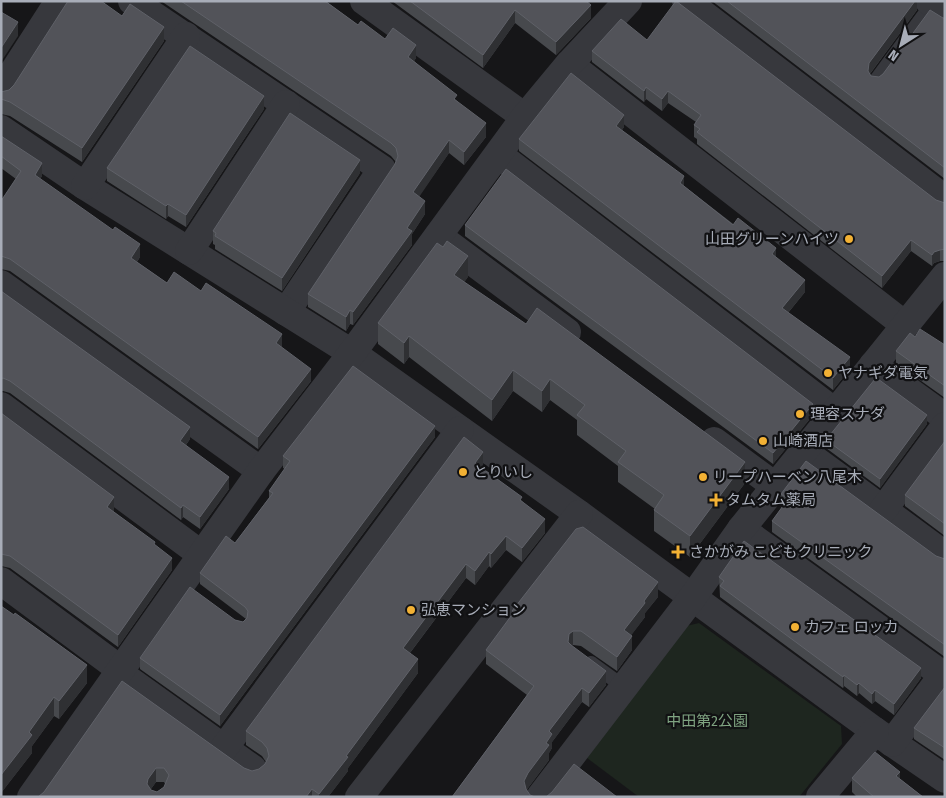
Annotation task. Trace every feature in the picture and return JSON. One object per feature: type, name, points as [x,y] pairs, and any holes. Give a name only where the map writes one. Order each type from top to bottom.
[{"type":"street","points":[[1,91],[60,1]]},
{"type":"street","points":[[132,1],[382,170],[286,312]]},
{"type":"street","points":[[364,1],[525,118]]},
{"type":"street","points":[[686,1],[945,199]]},
{"type":"street","points":[[31,797],[120,671],[190,587],[202,555],[262,471],[352,353],[525,118],[618,4]]},
{"type":"street","points":[[85,186],[186,36]]},
{"type":"street","points":[[569,64],[905,325]]},
{"type":"street","points":[[189,251],[286,104]]},
{"type":"street","points":[[1,129],[85,186],[352,353],[579,514],[692,598],[945,779]]},
{"type":"street","points":[[499,155],[835,412]]},
{"type":"street","points":[[438,236],[590,349]]},
{"type":"street","points":[[540,797],[692,598],[741,529],[905,325],[943,282]]},
{"type":"street","points":[[1,284],[262,471]]},
{"type":"street","points":[[873,365],[945,417]]},
{"type":"street","points":[[1,406],[202,555]]},
{"type":"street","points":[[883,510],[945,426]]},
{"type":"street","points":[[695,427],[775,486]]},
{"type":"street","points":[[224,748],[460,430]]},
{"type":"street","points":[[803,451],[945,555]]},
{"type":"street","points":[[360,797],[579,514]]},
{"type":"street","points":[[741,529],[943,675],[884,737],[820,797]]},
{"type":"street","points":[[1,581],[253,769]]},
{"type":"lane","points":[[876,80],[935,6]]},
{"type":"lane","points":[[576,653],[624,687]]},
{"type":"green space","name":"中田第2公園","points":[[699,623],[841,726],[842,744],[799,797],[639,797],[587,758],[682,627]]},
{"type":"building","points":[[68,1],[101,1],[122,16],[130,4],[164,27],[82,148],[10,102],[1,99],[1,92],[9,90],[14,85]]},
{"type":"building","points":[[181,1],[325,1],[358,25],[361,21],[385,39],[393,28],[416,45],[408,57],[457,95],[454,99],[486,123],[464,152],[449,140],[413,192],[425,201],[407,228],[412,231],[353,312],[350,310],[346,317],[308,294],[395,164],[398,156],[396,148]]},
{"type":"building","points":[[410,1],[586,1],[591,5],[556,42],[515,10],[483,55]]},
{"type":"building","points":[[676,1],[936,200],[945,203],[945,249],[934,252],[932,255],[911,240],[882,276],[697,132],[700,129],[694,125],[701,115],[668,91],[662,99],[646,87],[644,91],[592,51],[621,19],[647,40]]},
{"type":"building","points":[[727,1],[915,1],[869,63],[868,71],[871,76],[879,77],[930,10],[945,18],[945,168]]},
{"type":"building","points":[[1,12],[18,22],[1,48]]},
{"type":"building","points":[[190,46],[264,96],[186,215],[168,204],[166,206],[107,168]]},
{"type":"building","points":[[571,73],[624,115],[616,126],[684,176],[680,183],[733,225],[738,218],[776,248],[772,254],[805,280],[782,308],[850,357],[833,378],[519,139]]},
{"type":"building","points":[[290,113],[360,160],[282,278],[215,236],[216,233],[213,231]]},
{"type":"building","points":[[1,136],[42,163],[35,175],[113,230],[115,227],[140,244],[131,258],[167,283],[174,272],[201,291],[206,283],[282,334],[276,343],[311,369],[258,437],[10,259],[1,256],[1,201],[21,171],[1,156]]},
{"type":"building","points":[[506,169],[813,404],[773,453],[465,225]]},
{"type":"building","points":[[447,241],[468,256],[454,275],[526,324],[537,308],[745,462],[690,536],[654,510],[664,495],[618,462],[626,451],[577,415],[585,405],[550,379],[542,391],[513,370],[492,400],[409,336],[404,343],[378,323],[437,243],[443,247]]},
{"type":"building","points":[[1,291],[190,427],[180,441],[229,477],[200,517],[183,505],[181,508],[10,381],[1,379]]},
{"type":"building","points":[[920,329],[945,345],[945,386],[896,351],[910,333],[915,337]]},
{"type":"building","points":[[353,366],[435,426],[220,715],[140,658],[190,587],[235,620],[243,622],[247,618],[248,611],[245,607],[200,573],[226,536],[235,543],[273,493],[269,491],[290,461],[283,456]]},
{"type":"building","points":[[875,379],[877,381],[878,379],[927,415],[880,479],[826,440]]},
{"type":"building","points":[[1,413],[114,497],[107,507],[155,542],[154,544],[172,558],[118,635],[10,556],[1,554]]},
{"type":"building","points":[[464,437],[483,452],[475,463],[522,497],[520,500],[545,519],[522,548],[506,536],[491,554],[489,552],[475,571],[466,564],[403,648],[418,659],[346,756],[348,757],[319,794],[312,789],[306,797],[38,797],[44,792],[122,681],[244,768],[252,771],[259,769],[265,764],[269,756],[267,748],[262,742],[246,731]],"holes":[[[156,768],[164,768],[169,775],[164,787],[157,792],[151,790],[147,784],[148,779]]]},
{"type":"building","points":[[945,441],[945,524],[905,495]]},
{"type":"building","points":[[806,461],[936,556],[945,559],[945,645],[772,521],[788,499],[781,494]]},
{"type":"building","points":[[583,527],[658,582],[644,601],[645,603],[624,630],[632,636],[617,657],[581,631],[573,631],[569,634],[568,642],[571,645],[606,671],[589,693],[582,688],[549,731],[552,734],[546,743],[549,745],[524,781],[530,795],[535,797],[452,797],[534,686],[486,650],[514,612],[512,611],[576,529]]},
{"type":"building","points":[[744,541],[921,668],[894,704],[875,690],[872,694],[859,683],[857,685],[844,675],[843,677],[720,586],[724,581],[719,577]]},
{"type":"building","points":[[1,606],[14,615],[15,613],[87,665],[59,701],[54,697],[29,732],[32,735],[1,775]]},
{"type":"building","points":[[945,687],[945,748],[914,728]]},
{"type":"building","points":[[875,752],[900,772],[896,776],[923,797],[874,797],[852,778]]},
{"type":"building","points":[[574,764],[617,797],[546,797]]},
{"type":"place","name":"山田グリーンハイツ","points":[[849,239]]},
{"type":"place","name":"ヤナギダ電気","points":[[828,373]]},
{"type":"place","name":"理容スナダ","points":[[800,414]]},
{"type":"place","name":"山崎酒店","points":[[763,441]]},
{"type":"place","name":"とりいし","points":[[463,472]]},
{"type":"place","name":"リープハーベン八尾木","points":[[703,477]]},
{"type":"place","name":"タムタム薬局","points":[[716,500]]},
{"type":"place","name":"さかがみ こどもクリニック","points":[[678,552]]},
{"type":"place","name":"弘恵マンション","points":[[411,610]]},
{"type":"place","name":"カフェ ロッカ","points":[[795,627]]}]
